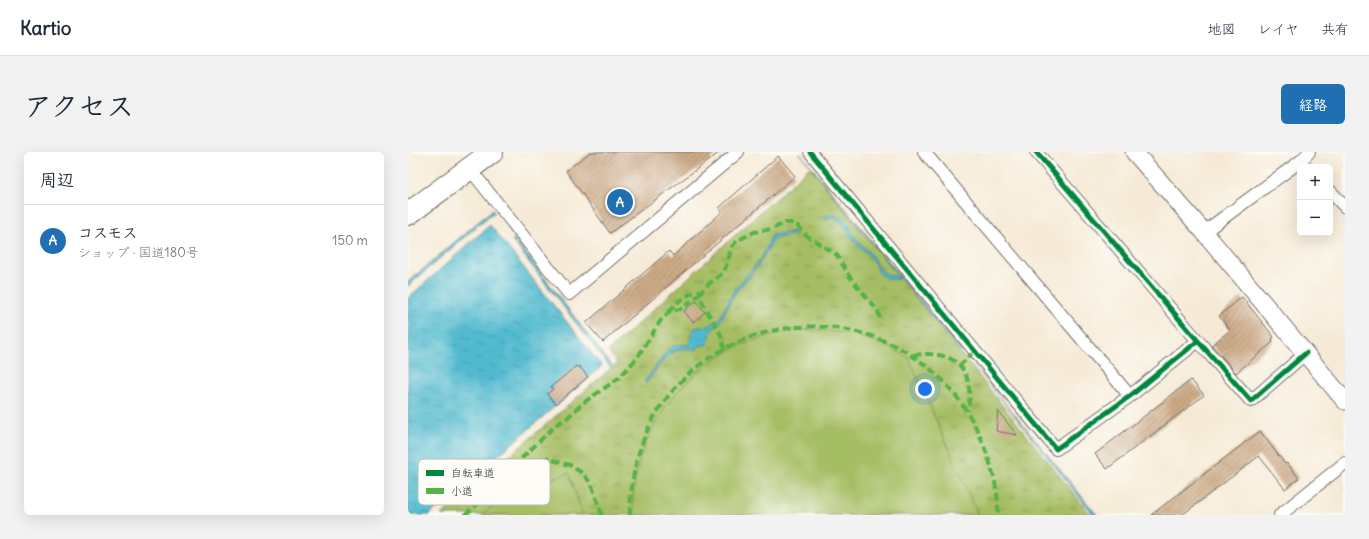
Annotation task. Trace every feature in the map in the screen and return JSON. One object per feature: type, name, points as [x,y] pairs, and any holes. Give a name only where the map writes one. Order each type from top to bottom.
[{"type":"highway","points":[[408,214],[492,152]]},
{"type":"street","points":[[470,169],[569,294],[738,152]]},
{"type":"street","points":[[810,152],[1056,449],[1130,396],[1198,341]]},
{"type":"street","points":[[924,152],[1130,396]]},
{"type":"street","points":[[1036,152],[1251,401],[1306,353]]},
{"type":"street","points":[[1134,152],[1204,232],[1345,401]]},
{"type":"street","points":[[1204,232],[1306,160]]},
{"type":"street","points":[[1333,194],[1345,207]]},
{"type":"street","points":[[1280,515],[1345,463]]},
{"type":"green space","points":[[810,167],[1091,515],[441,515],[453,505],[550,505],[550,459],[506,459],[617,363],[608,351]]},
{"type":"green space","points":[[795,330],[823,330],[848,334],[882,343],[909,358],[978,515],[633,515],[634,489],[638,464],[647,440],[659,417],[674,396],[692,377],[711,361],[733,348],[756,340]]},
{"type":"green space","points":[[569,473],[583,515],[482,515],[495,505],[550,505],[550,479]]},
{"type":"water","points":[[799,152],[963,351],[961,352]]},
{"type":"water","points":[[492,210],[495,213],[493,215],[491,214],[408,286],[408,282]]},
{"type":"water","points":[[834,215],[843,219],[848,224],[855,238],[870,253],[881,270],[889,275],[896,276],[899,279],[887,278],[880,274],[870,257],[855,242],[841,223],[835,218],[824,219],[824,216]]},
{"type":"water","points":[[490,225],[602,366],[494,459],[418,459],[418,505],[441,505],[429,515],[408,515],[408,298]]},
{"type":"water","points":[[794,231],[795,234],[774,239],[758,266],[735,293],[720,322],[711,331],[708,344],[699,346],[696,350],[679,350],[672,353],[661,363],[646,384],[644,382],[667,351],[674,346],[689,344],[692,332],[695,328],[709,326],[719,319],[734,290],[760,260],[772,235]]},
{"type":"water","points":[[514,238],[612,366],[610,367],[512,240]]},
{"type":"water","points":[[974,365],[1097,515],[1094,515]]},
{"type":"building","points":[[590,152],[720,152],[610,233],[566,171]]},
{"type":"building","points":[[778,156],[795,176],[603,342],[586,323],[669,251],[673,256],[722,212],[719,208]]},
{"type":"building","points":[[1242,297],[1274,337],[1272,339],[1273,342],[1236,373],[1212,345],[1230,330],[1219,316]]},
{"type":"building","points":[[696,301],[705,312],[693,322],[684,311]]},
{"type":"building","points":[[576,366],[578,368],[579,366],[588,377],[556,404],[547,394],[553,389],[551,387]]},
{"type":"building","points":[[1191,380],[1204,395],[1107,469],[1095,454]]},
{"type":"building","points":[[998,411],[1017,435],[996,431]]},
{"type":"building","points":[[1260,431],[1285,464],[1287,463],[1299,478],[1285,489],[1259,456],[1182,515],[1151,515]]},
{"type":"marked path","points":[[724,350],[720,334],[705,308],[700,294],[705,287],[724,272],[732,247],[737,241],[754,232],[772,229],[785,223],[793,223],[798,226],[807,236],[837,255],[850,277],[878,311],[880,320]]},
{"type":"marked path","points":[[669,312],[684,297],[704,290]]},
{"type":"marked path","points":[[521,459],[557,424],[565,420],[583,403],[619,378],[637,358],[661,320],[669,312],[683,308],[700,294]]},
{"type":"marked path","points":[[630,515],[632,483],[640,451],[652,421],[670,394],[706,360],[748,338],[793,327],[839,328],[883,340],[922,363],[956,396],[981,439],[994,476],[998,515]]},
{"type":"marked path","points":[[959,366],[975,351]]},
{"type":"marked path","points":[[913,355],[941,355],[951,359],[959,365],[965,373],[968,384],[968,411]]},
{"type":"marked path","points":[[542,459],[549,459]]},
{"type":"marked path","points":[[550,459],[570,465],[582,473],[591,483],[602,515]]},
{"type":"marked path","points":[[465,515],[477,505]]},
{"type":"cycle path","points":[[810,152],[1056,449],[1130,396],[1198,341]]},
{"type":"cycle path","points":[[1036,152],[1251,401],[1306,353]]},
{"type":"place","name":"コスモス","points":[[620,202]]}]
